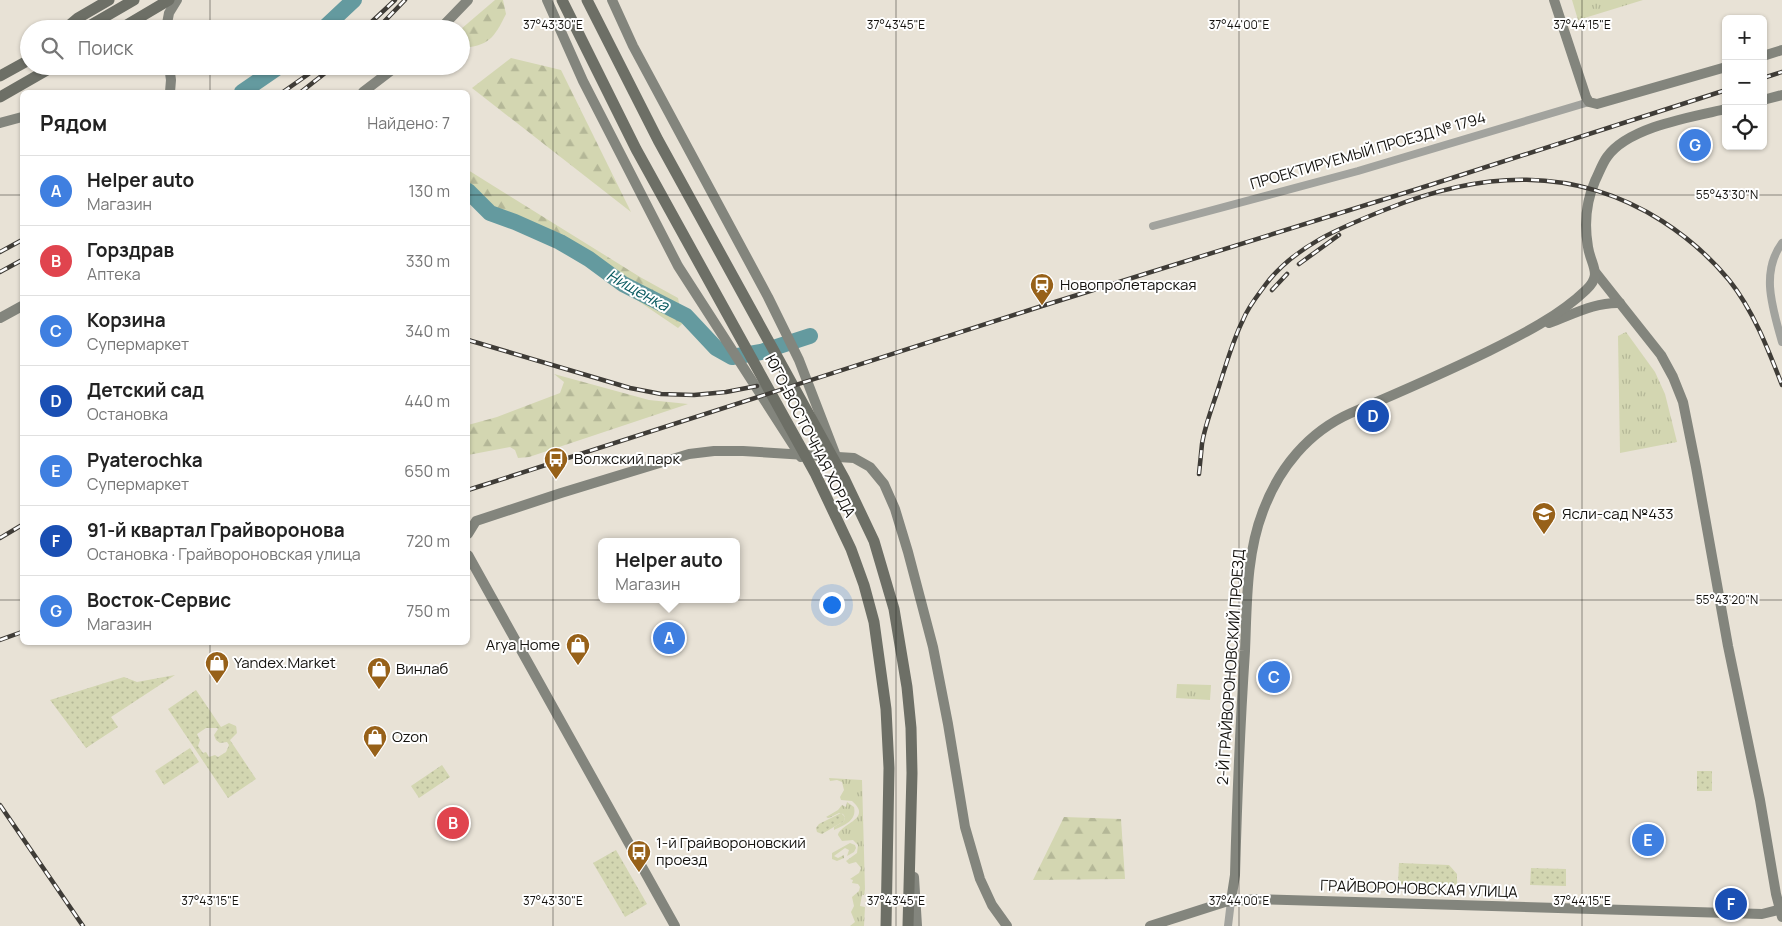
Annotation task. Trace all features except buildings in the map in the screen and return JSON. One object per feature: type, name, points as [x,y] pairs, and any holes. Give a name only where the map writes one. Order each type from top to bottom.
[{"type":"main road","points":[[76,20],[109,0]]},
{"type":"main road","points":[[100,20],[134,0]]},
{"type":"main road","points":[[135,20],[169,0]]},
{"type":"main road","points":[[168,20],[177,0]]},
{"type":"main road","points":[[449,20],[468,0]]},
{"type":"main road","points":[[547,0],[583,81],[678,266],[823,492]]},
{"type":"main road","name":"ЮГО-ВОСТОЧНАЯ ХОРДА","points":[[562,0],[636,149],[796,437],[850,549],[864,585],[874,622],[886,709],[889,768],[885,926]]},
{"type":"main road","name":"ЮГО-ВОСТОЧНАЯ ХОРДА","points":[[587,0],[658,140],[845,480],[874,541],[894,608],[902,649],[911,728],[911,840],[908,926]]},
{"type":"main road","points":[[612,0],[633,46],[768,297],[799,360],[845,480]]},
{"type":"main road","points":[[1554,0],[1589,102],[1597,104],[1722,67]]},
{"type":"main road","points":[[1767,55],[1782,50]]},
{"type":"main road","points":[[0,75],[20,65]]},
{"type":"main road","points":[[0,97],[38,75]]},
{"type":"main road","points":[[169,75],[170,90]]},
{"type":"main road","points":[[366,90],[385,75]]},
{"type":"main road","points":[[1767,99],[1782,95]]},
{"type":"main road","points":[[1722,110],[1636,134],[1619,145],[1607,157],[1592,188],[1586,214],[1588,248],[1596,273],[1661,355],[1673,377],[1683,402],[1728,646],[1781,912]]},
{"type":"main road","points":[[0,123],[20,118]]},
{"type":"main road","name":"2-Й ГРАЙВОРОНОВСКИЙ ПРОЕЗД","points":[[1231,901],[1235,876],[1243,680],[1251,557],[1262,513],[1285,467],[1301,448],[1324,427],[1450,370],[1529,330],[1571,304],[1592,284],[1596,273]]},
{"type":"main road","points":[[1529,330],[1588,308],[1607,303],[1620,303]]},
{"type":"main road","points":[[0,318],[20,307]]},
{"type":"main road","points":[[470,531],[476,521],[689,454],[714,451],[743,451],[854,458],[870,467],[884,484],[895,509],[908,552],[934,657],[948,724],[965,827],[980,879],[996,910],[1007,926]]},
{"type":"main road","points":[[470,559],[675,926]]},
{"type":"main road","points":[[911,840],[917,926]]},
{"type":"main road","name":"ГРАЙВОРОНОВСКАЯ УЛИЦА","points":[[1150,926],[1231,901],[1266,899],[1762,914],[1781,912]]},
{"type":"main road","points":[[996,910],[1000,926]]},
{"type":"street","name":"ПРОЕКТИРУЕМЫЙ ПРОЕЗД № 1794","points":[[1153,226],[1358,171],[1589,102]]},
{"type":"street","points":[[1782,243],[1774,260],[1769,282],[1772,306],[1782,342]]},
{"type":"street","points":[[1228,926],[1231,901]]},
{"type":"green space","points":[[495,0],[503,0],[506,14],[494,35],[484,43],[470,47],[470,21]]},
{"type":"green space","points":[[1572,0],[1643,0],[1578,20]]},
{"type":"green space","points":[[511,58],[561,70],[631,212],[472,88]]},
{"type":"green space","points":[[470,171],[640,277],[678,298],[683,323],[678,328],[578,260],[470,196]]},
{"type":"green space","points":[[1626,332],[1655,372],[1665,394],[1677,442],[1620,453],[1618,336]]},
{"type":"green space","points":[[554,374],[649,400],[688,404],[529,457],[518,458],[515,450],[510,447],[470,455],[470,424],[497,417],[560,393],[564,382]]},
{"type":"green space","points":[[175,675],[111,717],[118,727],[86,748],[50,700],[124,677],[137,682]]},
{"type":"green space","points":[[1177,684],[1211,685],[1210,700],[1176,698]]},
{"type":"green space","points":[[196,690],[221,727],[229,723],[236,726],[237,733],[230,740],[256,779],[228,798],[168,709]],"holes":[[[206,728],[217,728],[214,735],[216,740],[220,743],[227,742],[229,745],[226,752],[218,757],[215,755],[209,757],[198,746],[200,740],[197,734]]]},
{"type":"green space","points":[[190,748],[199,762],[164,785],[155,771]]},
{"type":"green space","points":[[442,765],[450,777],[419,798],[411,786]]},
{"type":"green space","points":[[1697,771],[1712,771],[1712,791],[1697,791]]},
{"type":"green space","points":[[829,778],[862,780],[865,889],[860,906],[865,907],[864,926],[850,926],[855,922],[851,912],[854,906],[852,897],[859,891],[860,887],[858,884],[852,883],[853,880],[850,879],[859,873],[861,868],[856,862],[849,864],[846,861],[857,853],[858,845],[853,840],[842,841],[838,835],[844,827],[858,817],[858,807],[852,801],[841,800],[840,797],[844,790],[842,782],[837,780],[830,781]]},
{"type":"green space","points":[[847,802],[854,807],[854,816],[849,822],[834,830],[834,827],[844,821],[845,817],[839,813],[829,818],[826,817],[838,810],[842,805],[846,807]]},
{"type":"green space","points":[[841,813],[845,817],[844,821],[822,834],[817,832],[816,828],[819,824]]},
{"type":"green space","points":[[1064,817],[1121,819],[1125,879],[1033,880]]},
{"type":"green space","points":[[850,843],[855,845],[854,852],[847,856],[849,850],[845,848],[834,856],[838,858],[844,855],[844,858],[837,861],[832,859],[832,853]]},
{"type":"green space","points":[[616,850],[647,904],[625,917],[593,863]]},
{"type":"green space","points":[[1399,863],[1449,865],[1457,874],[1457,885],[1398,884]]},
{"type":"green space","points":[[1531,868],[1566,869],[1566,886],[1530,885]]},
{"type":"waterway","name":"Нищенка","points":[[333,20],[354,0]]},
{"type":"waterway","name":"Нищенка","points":[[245,90],[267,75]]},
{"type":"waterway","name":"Нищенка","points":[[470,193],[490,213],[560,242],[589,259],[623,284],[686,316],[716,348],[732,357],[761,352],[810,336]]},
{"type":"railway","points":[[374,20],[395,0]]},
{"type":"railway","points":[[386,20],[405,0]]},
{"type":"railway","points":[[1767,77],[1782,72]]},
{"type":"railway","points":[[286,90],[307,75]]},
{"type":"railway","points":[[304,90],[323,75]]},
{"type":"railway","points":[[470,489],[1722,91]]},
{"type":"railway","points":[[1199,474],[1205,429],[1236,335],[1250,306],[1278,270],[1291,258],[1321,239],[1370,216],[1422,196],[1492,181],[1527,180],[1561,183],[1595,190],[1629,203],[1671,227],[1706,255],[1738,292],[1759,330],[1782,385]]},
{"type":"railway","points":[[1299,264],[1339,235]]},
{"type":"railway","points":[[0,252],[20,241]]},
{"type":"railway","points":[[0,272],[20,261]]},
{"type":"railway","points":[[1272,290],[1287,274]]},
{"type":"railway","points":[[470,341],[630,388],[661,394],[694,395],[726,392],[757,386]]},
{"type":"railway","points":[[0,538],[20,526]]},
{"type":"railway","points":[[0,640],[20,633]]},
{"type":"railway","points":[[0,805],[83,926]]},
{"type":"place","name":"Восток-Сервис","points":[[1695,145]]},
{"type":"place","name":"Новопролетарская","points":[[1042,306]]},
{"type":"place","name":"Детский сад","points":[[1373,416]]},
{"type":"place","name":"Волжский парк","points":[[556,480]]},
{"type":"place","name":"Ясли-сад №433","points":[[1544,535]]},
{"type":"place","name":"Helper auto","points":[[669,638]]},
{"type":"place","name":"Arya Home","points":[[578,666]]},
{"type":"place","name":"Корзина","points":[[1274,677]]},
{"type":"place","name":"Yandex.Market","points":[[217,684]]},
{"type":"place","name":"Винлаб","points":[[379,690]]},
{"type":"place","name":"Ozon","points":[[375,758]]},
{"type":"place","name":"Горздрав","points":[[453,823]]},
{"type":"place","name":"Pyaterochka","points":[[1648,840]]},
{"type":"place","name":"1-й Грайвороновский проезд","points":[[639,873]]},
{"type":"place","name":"91-й квартал Грайворонова","points":[[1731,904]]}]
